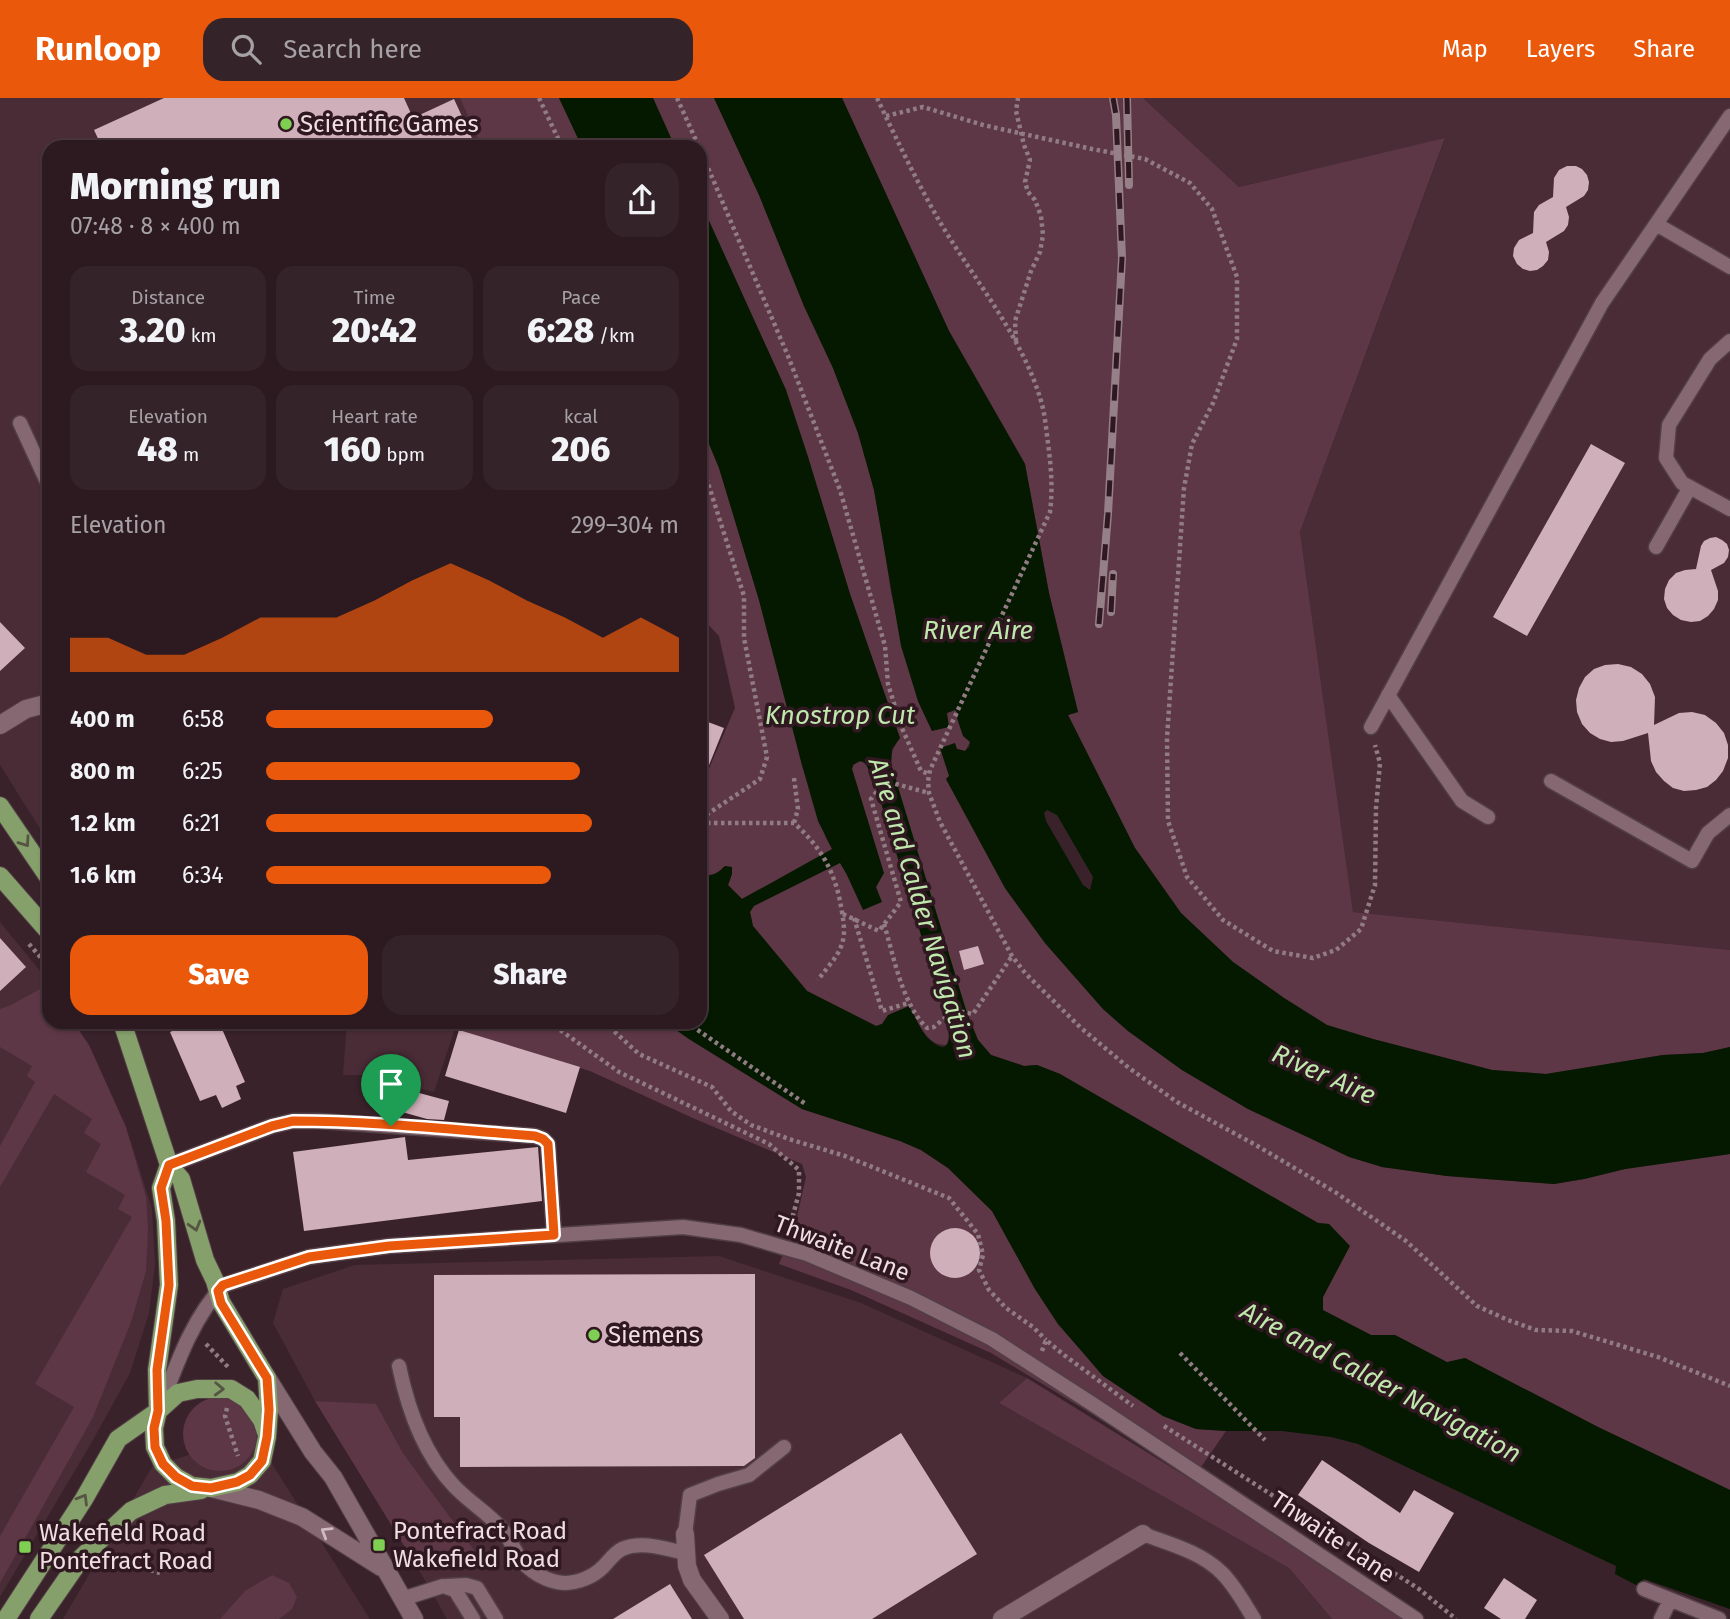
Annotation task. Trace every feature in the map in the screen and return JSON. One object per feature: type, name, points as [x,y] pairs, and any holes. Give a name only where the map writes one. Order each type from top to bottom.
[{"type":"main road","points":[[0,725],[26,709],[42,706]]},
{"type":"main road","points":[[0,806],[42,868]]},
{"type":"main road","points":[[0,876],[42,924]]},
{"type":"main road","points":[[125,1029],[169,1165],[181,1179],[221,1303],[313,1452],[333,1478],[414,1619]]},
{"type":"main road","points":[[169,1165],[161,1188],[166,1221],[169,1285],[157,1370],[158,1411],[154,1428],[155,1447],[163,1464],[176,1477],[192,1486],[258,1500],[302,1517],[384,1569]]},
{"type":"main road","points":[[39,1619],[82,1557],[131,1511],[165,1495],[237,1482],[250,1475],[262,1461],[267,1437],[267,1378]]},
{"type":"main road","points":[[6,1619],[84,1499],[118,1439],[158,1411],[178,1393],[197,1389],[231,1389],[297,1426]]},
{"type":"main road","points":[[247,1399],[262,1420],[267,1437]]},
{"type":"main road","points":[[685,1534],[685,1553],[692,1580],[720,1619]]},
{"type":"main road","points":[[1002,1619],[1143,1534]]},
{"type":"lane","points":[[1371,727],[1602,303],[1730,116]]},
{"type":"lane","points":[[1656,224],[1730,268]]},
{"type":"lane","points":[[1730,341],[1710,359],[1669,425],[1667,458],[1682,483],[1730,509]]},
{"type":"lane","points":[[20,423],[42,471]]},
{"type":"lane","points":[[1656,548],[1690,487]]},
{"type":"lane","points":[[1388,695],[1462,801],[1488,817]]},
{"type":"lane","points":[[1550,781],[1692,861],[1708,833],[1730,815]]},
{"type":"lane","points":[[169,1165],[272,1126],[293,1121],[535,1136],[548,1144],[554,1235]]},
{"type":"lane","name":"Thwaite Lane","points":[[218,1291],[223,1285],[309,1257],[389,1246],[683,1227],[741,1235],[807,1254],[911,1298],[992,1339],[1416,1619]]},
{"type":"lane","points":[[158,1411],[180,1356],[218,1291]]},
{"type":"lane","points":[[399,1366],[419,1433],[443,1473],[497,1524],[506,1534],[519,1558],[538,1574],[564,1583],[578,1581],[602,1569],[621,1549],[633,1546],[648,1545],[685,1553]]},
{"type":"lane","points":[[685,1534],[690,1495],[749,1475],[784,1447]]},
{"type":"lane","points":[[1143,1534],[1196,1554],[1221,1572],[1254,1619]]},
{"type":"lane","points":[[402,1599],[443,1587],[466,1585],[477,1588],[496,1619]]},
{"type":"lane","points":[[443,1587],[455,1590],[473,1619]]},
{"type":"lane","points":[[1644,1589],[1719,1619]]},
{"type":"lane","points":[[1661,1619],[1670,1600]]},
{"type":"path","points":[[540,98],[559,140]]},
{"type":"path","points":[[677,98],[696,140]]},
{"type":"path","points":[[877,98],[938,217],[1030,370],[1042,403],[1053,491],[1050,512],[937,756],[928,781],[929,793],[940,822],[1012,956],[1025,973],[1080,1027],[1129,1068],[1177,1102],[1335,1192],[1406,1241],[1477,1306],[1508,1321],[1536,1330],[1572,1331],[1658,1357],[1730,1386]]},
{"type":"path","points":[[1017,346],[1015,321],[1040,252],[1043,235],[1041,216],[1025,182],[1030,160],[1016,111],[1018,98]]},
{"type":"path","points":[[886,116],[923,107],[984,125],[1145,159],[1190,183],[1212,209],[1237,277],[1237,339],[1213,403],[1192,443],[1184,488],[1167,738],[1168,821],[1187,877],[1223,919],[1273,951],[1313,958],[1336,950],[1360,929],[1375,885],[1376,808],[1380,763],[1371,727]]},
{"type":"path","points":[[707,165],[841,490],[885,646],[888,684],[901,726],[921,771],[929,774]]},
{"type":"path","points":[[707,480],[744,596],[744,638],[767,757],[760,779],[707,816]]},
{"type":"path","points":[[794,778],[798,809],[794,823]]},
{"type":"path","points":[[843,914],[879,931],[901,902],[871,799],[875,793],[885,781],[929,793]]},
{"type":"path","points":[[707,821],[794,823],[819,849],[834,876],[845,931],[840,950],[818,980]]},
{"type":"path","points":[[853,918],[882,1011],[908,1003]]},
{"type":"path","points":[[884,924],[908,1003],[927,1028],[934,1027],[954,1010],[974,1014],[1012,956]]},
{"type":"path","points":[[559,1029],[619,1073],[769,1144],[799,1170],[799,1194],[782,1247]]},
{"type":"path","points":[[612,1029],[639,1054],[712,1087],[731,1111],[751,1125],[845,1156],[949,1198],[978,1234],[983,1255],[979,1270],[989,1290],[1006,1308],[1033,1327],[1045,1340],[1139,1410]]},
{"type":"path","points":[[696,1029],[807,1105]]},
{"type":"path","points":[[1037,1368],[1045,1340]]},
{"type":"path","points":[[203,1341],[234,1374]]},
{"type":"path","points":[[1180,1353],[1265,1440]]},
{"type":"path","points":[[229,1400],[225,1416],[238,1456]]},
{"type":"path","points":[[1161,1424],[1419,1589],[1456,1619]]},
{"type":"path","points":[[82,1557],[118,1560],[160,1573]]},
{"type":"shaded area","points":[[0,98],[559,98],[579,140],[42,140],[42,832],[0,765]]},
{"type":"shaded area","points":[[460,98],[559,98],[579,140],[479,140]]},
{"type":"shaded area","points":[[653,98],[714,98],[759,195],[858,433],[874,490],[891,593],[918,701],[932,731],[947,713],[955,710],[970,742],[965,751],[957,749],[946,779],[1005,888],[1045,943],[1103,1009],[1128,1031],[1182,1070],[1248,1109],[1382,1167],[1447,1176],[1554,1184],[1625,1169],[1730,1154],[1730,1490],[1598,1427],[1465,1358],[1447,1363],[1395,1335],[1371,1335],[1322,1310],[1323,1297],[1349,1246],[1329,1224],[1318,1223],[1060,1074],[1037,1065],[1024,1066],[991,1055],[978,1040],[967,1013],[946,1018],[950,1038],[946,1045],[930,1039],[913,1013],[876,1026],[807,991],[753,926],[750,912],[758,890],[742,899],[728,885],[732,874],[725,866],[714,874],[707,875],[707,773],[735,708],[719,636],[707,623],[707,439],[719,468],[759,600],[802,765],[826,838],[846,873],[876,887],[883,873],[852,769],[856,762],[863,762],[900,789],[891,757],[900,738],[850,594],[786,390],[707,216],[707,140],[672,140]]},
{"type":"shaded area","points":[[842,98],[1143,98],[1239,187],[1445,138],[1300,532],[1353,912],[1730,950],[1730,1047],[1546,1074],[1492,1070],[1327,1025],[1233,962],[1181,913],[1135,848],[1068,715],[1078,712],[1049,593],[1025,464],[949,331]]},
{"type":"shaded area","points":[[1143,98],[1730,98],[1730,950],[1353,912],[1300,532],[1445,139],[1239,187]]},
{"type":"shaded area","points":[[0,922],[42,973],[42,1029],[78,1029],[87,1043],[131,1142],[152,1209],[155,1265],[149,1313],[130,1373],[0,1597]]},
{"type":"shaded area","points":[[42,988],[42,1029],[78,1029],[89,1045],[126,1127],[146,1197],[148,1229],[146,1271],[131,1322],[93,1417],[0,1583],[0,1536],[74,1407],[35,1384],[132,1217],[118,1209],[125,1195],[86,1172],[101,1144],[84,1133],[92,1119],[54,1094],[0,1187],[0,1146],[35,1082],[27,1076],[32,1066],[0,1047],[0,1009]]},
{"type":"shaded area","points":[[346,1029],[455,1029],[434,1092],[368,1075],[343,1075]]},
{"type":"shaded area","points":[[675,1029],[802,1109],[921,1150],[948,1168],[992,1211],[1035,1289],[1058,1324],[1103,1376],[1163,1416],[1196,1429],[1226,1431],[1195,1476],[991,1353],[851,1290],[779,1264],[796,1221],[806,1177],[802,1164],[590,1071],[454,1030]]},
{"type":"shaded area","points":[[719,1256],[861,1303],[1027,1378],[999,1403],[1289,1568],[1332,1619],[447,1619],[419,1570],[480,1558],[403,1453],[376,1405],[315,1401],[273,1323],[283,1289],[355,1265]]},
{"type":"shaded area","points":[[1027,1378],[1352,1579],[1408,1619],[1332,1619],[1289,1568],[999,1403]]},
{"type":"shaded area","points":[[220,1397],[241,1403],[251,1413],[257,1434],[251,1455],[241,1465],[220,1471],[199,1465],[189,1455],[183,1434],[189,1413],[199,1403]]},
{"type":"shaded area","points":[[315,1401],[376,1404],[403,1453],[480,1558],[419,1570]]},
{"type":"shaded area","points":[[253,1434],[370,1619],[63,1619],[152,1467]]},
{"type":"shaded area","points":[[272,1575],[289,1583],[297,1597],[292,1609],[279,1619],[220,1619],[245,1591]]},
{"type":"water","points":[[559,98],[653,98],[672,140],[579,140]]},
{"type":"water","name":"River Aire","points":[[714,98],[842,98],[949,331],[1025,464],[1049,593],[1078,712],[1068,715],[1135,848],[1181,913],[1233,962],[1327,1025],[1492,1070],[1546,1074],[1730,1047],[1730,1154],[1625,1169],[1554,1184],[1447,1176],[1382,1167],[1349,1157],[1248,1109],[1182,1070],[1128,1031],[1103,1009],[1045,943],[1005,888],[946,779],[949,776],[940,748],[955,743],[957,749],[965,751],[970,742],[963,736],[957,718],[959,714],[955,710],[947,713],[949,727],[932,731],[918,701],[901,646],[874,490],[858,433],[759,195]],"holes":[[[1047,810],[1057,815],[1093,877],[1090,890],[1083,885],[1044,813]]]},
{"type":"water","points":[[707,216],[786,390],[850,594],[900,738],[892,749],[891,764],[967,1013],[978,1040],[991,1055],[1024,1066],[1037,1065],[1060,1074],[1318,1223],[1329,1224],[1350,1246],[1323,1297],[1323,1310],[1371,1335],[1395,1335],[1447,1362],[1465,1358],[1598,1427],[1730,1490],[1730,1609],[1644,1579],[1638,1586],[1615,1574],[1616,1566],[1358,1444],[1331,1437],[1282,1431],[1196,1429],[1163,1416],[1103,1376],[1058,1324],[1035,1289],[992,1211],[948,1168],[921,1150],[900,1141],[802,1109],[675,1029],[707,1029],[707,875],[717,873],[725,866],[732,867],[728,885],[742,899],[832,849],[818,821],[759,600],[719,468],[707,439]],"holes":[[[860,761],[867,766],[879,796],[946,1018],[949,1036],[946,1046],[943,1047],[930,1040],[909,1006],[888,1015],[882,1024],[876,1026],[807,991],[753,926],[750,912],[754,906],[840,863],[863,910],[882,902],[876,887],[884,873],[852,769],[853,765]]]},
{"type":"building","name":"Scientific Games","points":[[164,98],[404,98],[413,118],[454,99],[473,140],[99,140],[94,130]]},
{"type":"building","points":[[1567,166],[1582,169],[1589,182],[1588,190],[1584,196],[1566,207],[1569,217],[1564,231],[1546,242],[1548,260],[1537,270],[1523,269],[1513,256],[1514,248],[1519,240],[1533,233],[1534,212],[1539,205],[1553,197],[1554,178],[1559,170]]},
{"type":"building","points":[[1591,444],[1625,463],[1527,636],[1493,617]]},
{"type":"building","points":[[1716,537],[1727,544],[1729,550],[1724,563],[1711,570],[1718,600],[1708,616],[1700,621],[1681,620],[1667,608],[1665,589],[1676,573],[1696,569],[1704,541]]},
{"type":"building","points":[[0,622],[25,648],[0,671]]},
{"type":"building","points":[[1618,664],[1631,667],[1642,674],[1650,684],[1655,697],[1654,725],[1679,713],[1692,712],[1705,715],[1716,723],[1724,733],[1728,758],[1716,780],[1707,787],[1696,790],[1673,788],[1656,772],[1651,761],[1648,733],[1611,742],[1590,733],[1582,724],[1576,700],[1585,677],[1594,669]]},
{"type":"building","points":[[707,722],[724,728],[707,770]]},
{"type":"building","points":[[0,938],[26,967],[0,991]]},
{"type":"building","points":[[978,946],[984,964],[964,970],[959,951]]},
{"type":"building","points":[[177,1029],[222,1029],[245,1082],[236,1086],[241,1099],[222,1108],[216,1095],[200,1101],[170,1032]]},
{"type":"building","points":[[459,1030],[580,1067],[566,1113],[445,1076]]},
{"type":"building","points":[[408,1090],[449,1101],[444,1120],[427,1119],[402,1112]]},
{"type":"building","points":[[405,1137],[408,1160],[538,1147],[542,1201],[304,1231],[293,1152]]},
{"type":"building","points":[[955,1228],[973,1235],[980,1253],[973,1271],[955,1278],[937,1271],[930,1253],[937,1235]]},
{"type":"building","name":"Siemens","points":[[755,1274],[755,1458],[744,1466],[460,1467],[460,1417],[434,1417],[434,1275]]},
{"type":"building","points":[[901,1433],[977,1554],[872,1619],[744,1619],[704,1555]]},
{"type":"building","points":[[1322,1460],[1400,1513],[1414,1490],[1454,1513],[1419,1572],[1369,1543],[1298,1495]]},
{"type":"building","points":[[1504,1578],[1537,1600],[1525,1619],[1501,1619],[1484,1608]]},
{"type":"building","points":[[670,1584],[692,1619],[613,1619]]},
{"type":"railway","points":[[1099,624],[1122,258],[1113,98]]},
{"type":"railway","points":[[1127,98],[1129,185]]},
{"type":"railway","points":[[1111,612],[1113,574]]},
{"type":"place","name":"Scientific Games","points":[[286,124]]},
{"type":"place","name":"Siemens","points":[[594,1335]]},
{"type":"place","name":"Pontefract Road Wakefield Road","points":[[379,1545]]},
{"type":"place","name":"Wakefield Road Pontefract Road","points":[[25,1547]]},
{"type":"route","points":[[293,1121],[391,1126],[535,1136],[543,1139],[548,1144],[554,1235],[389,1246],[309,1257],[223,1285],[218,1291],[221,1303],[267,1378],[269,1410],[262,1461],[250,1475],[237,1482],[211,1488],[192,1486],[176,1477],[163,1464],[155,1447],[154,1428],[158,1411],[157,1370],[169,1285],[166,1221],[161,1188],[169,1165],[272,1126],[293,1121]]},
{"type":"water label","name":"Knostrop Cut","points":[[840,715]]},
{"type":"water label","name":"Aire and Calder Navigation","points":[[923,908]]},
{"type":"water label","name":"Aire and Calder Navigation","points":[[1381,1382]]}]
